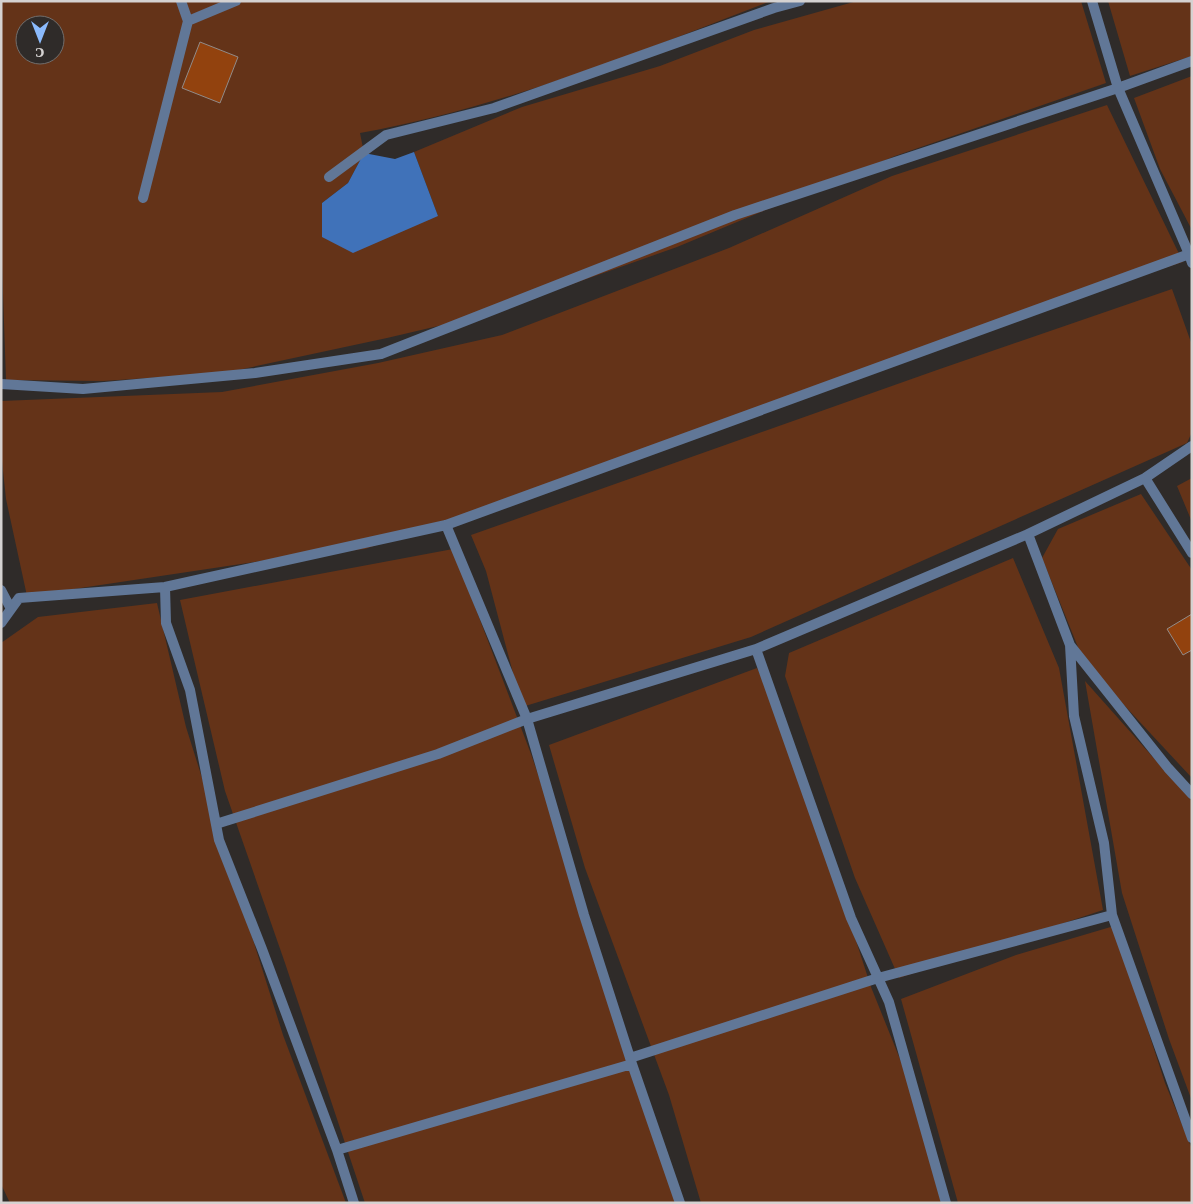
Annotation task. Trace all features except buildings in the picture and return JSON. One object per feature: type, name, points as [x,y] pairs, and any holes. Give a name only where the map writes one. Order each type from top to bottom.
[{"type":"lane","points":[[143,198],[188,21],[181,1]]},
{"type":"lane","points":[[188,21],[236,1]]},
{"type":"lane","points":[[329,177],[386,135],[494,108],[774,8],[800,1]]},
{"type":"lane","points":[[1,623],[19,598],[165,587],[446,525],[1191,256],[1118,88],[1092,1]]},
{"type":"lane","points":[[1,384],[83,389],[255,373],[381,354],[736,215],[1118,88],[1192,61]]},
{"type":"lane","points":[[216,824],[438,754],[527,719],[756,649],[1028,534],[1145,478],[1192,446]]},
{"type":"lane","points":[[1145,478],[1192,553]]},
{"type":"lane","points":[[446,525],[527,719],[584,915],[631,1061],[680,1203]]},
{"type":"lane","points":[[1028,534],[1070,645],[1074,716],[1104,843],[1112,915],[1192,1138]]},
{"type":"lane","points":[[165,587],[166,623],[190,690],[219,840],[337,1150],[354,1203]]},
{"type":"lane","points":[[1,590],[11,609]]},
{"type":"lane","points":[[1070,645],[1168,768],[1192,794]]},
{"type":"lane","points":[[756,649],[851,918],[889,1002],[946,1203]]},
{"type":"lane","points":[[337,1150],[631,1061],[878,978],[1112,915]]},
{"type":"shaded area","points":[[1,1],[771,1],[620,59],[517,94],[465,109],[360,133],[364,153],[348,183],[322,203],[438,216],[414,152],[522,107],[660,66],[754,30],[857,1],[1081,1],[1106,83],[895,156],[677,247],[485,315],[224,373],[103,381],[6,380],[1,236]]},
{"type":"shaded area","points":[[1108,1],[1192,1],[1192,56],[1130,76]]},
{"type":"shaded area","points":[[1192,76],[1192,230],[1160,169],[1134,98]]},
{"type":"shaded area","points":[[1107,105],[1183,262],[941,340],[693,434],[365,549],[261,561],[27,596],[6,499],[1,452],[1,401],[222,392],[378,363],[502,335],[729,248],[892,176]]},
{"type":"shaded area","points":[[1172,289],[1192,345],[1192,432],[1187,443],[751,637],[522,707],[486,571],[471,535]]},
{"type":"shaded area","points":[[1192,478],[1192,522],[1177,486]]},
{"type":"shaded area","points":[[1141,494],[1192,570],[1192,778],[1084,662],[1042,558],[1058,529]]},
{"type":"shaded area","points":[[453,549],[531,754],[684,1203],[365,1203],[225,791],[180,600]]},
{"type":"shaded area","points":[[1013,558],[1059,668],[1103,910],[899,978],[855,878],[785,676],[789,653]]},
{"type":"shaded area","points":[[157,603],[186,727],[283,1035],[346,1203],[10,1203],[1,1184],[1,643],[38,617]]},
{"type":"shaded area","points":[[757,668],[788,731],[871,987],[914,1094],[941,1203],[701,1203],[669,1095],[585,868],[549,745]]},
{"type":"shaded area","points":[[1085,681],[1192,801],[1192,1101],[1169,1039],[1122,893]]},
{"type":"shaded area","points":[[1114,926],[1165,1083],[1192,1149],[1192,1203],[958,1203],[901,999],[1016,955]]},
{"type":"water","points":[[414,152],[438,216],[353,253],[322,237],[322,203],[348,183],[364,153],[395,159]]}]
